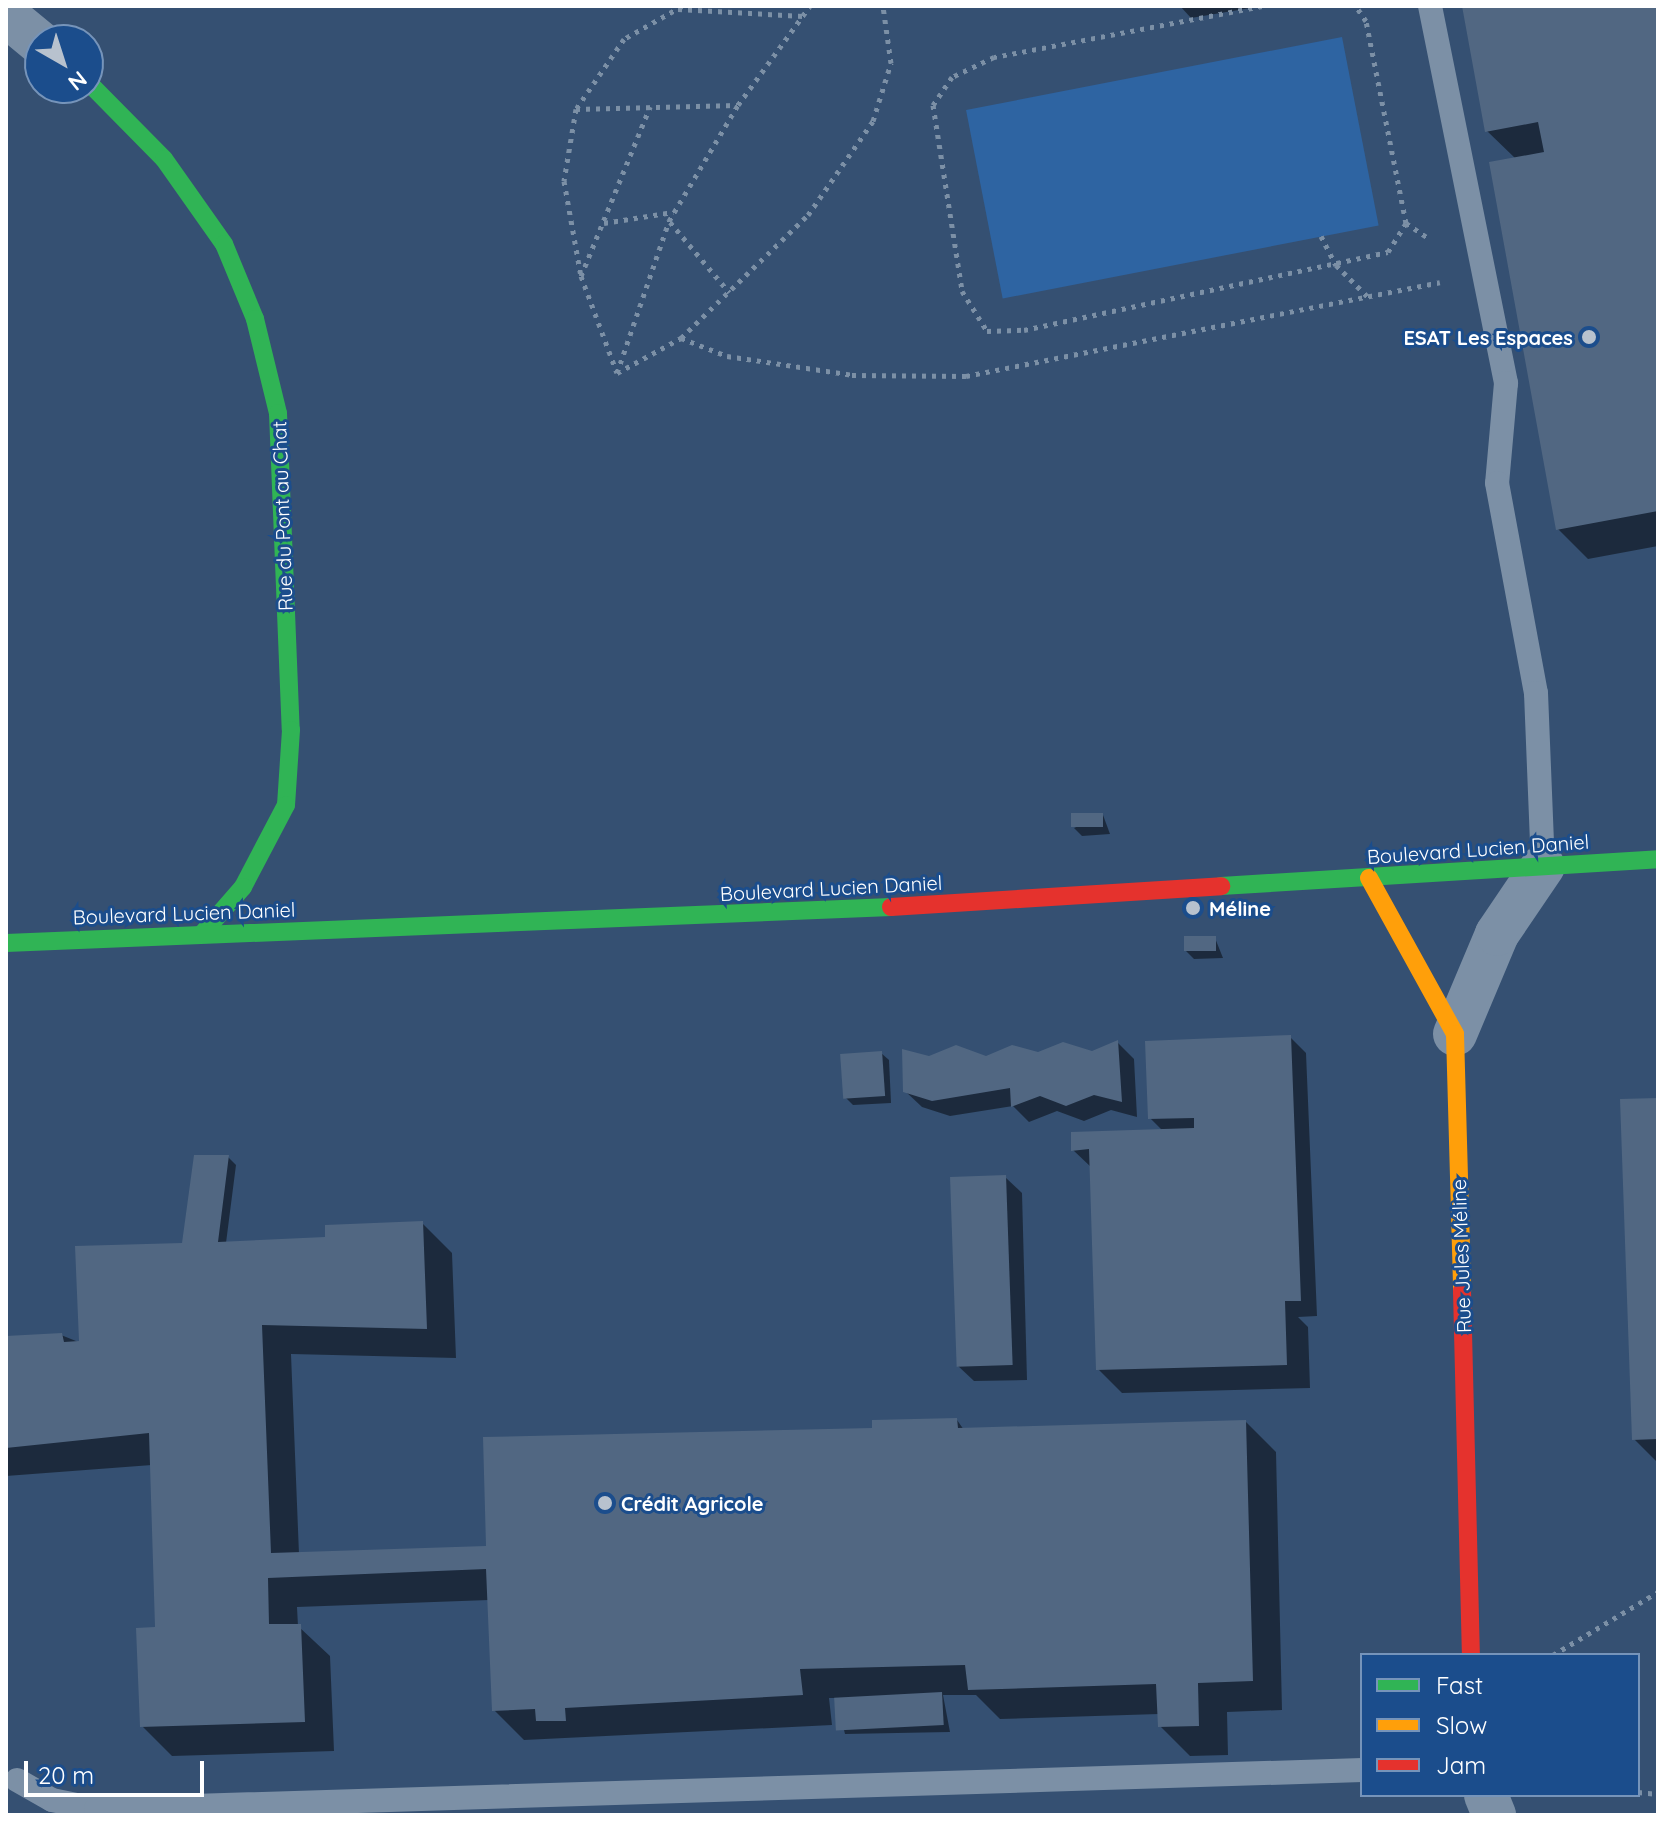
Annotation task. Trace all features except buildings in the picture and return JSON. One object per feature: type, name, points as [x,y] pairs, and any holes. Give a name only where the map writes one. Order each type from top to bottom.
[{"type":"street","points":[[6,15],[24,30]]},
{"type":"street","name":"Rue du Pont au Chat","points":[[104,98],[164,159],[224,244],[255,319],[278,413],[291,730],[286,805],[243,887],[202,934]]},
{"type":"street","name":"Boulevard Lucien Daniel","points":[[6,943],[801,913],[1658,859]]},
{"type":"street","points":[[1455,1034],[1497,934],[1543,866]]},
{"type":"street","name":"Rue Jules Méline","points":[[1369,878],[1455,1034],[1471,1653]]},
{"type":"lane","points":[[1430,6],[1481,274],[1506,383],[1497,483],[1536,693],[1543,866]]},
{"type":"lane","points":[[17,1780],[52,1800],[96,1809],[1360,1770]]},
{"type":"path","points":[[617,373],[669,221],[738,105],[810,6]]},
{"type":"path","points":[[617,373],[681,338],[808,215],[873,121],[891,63],[883,6]]},
{"type":"path","points":[[1262,6],[994,57],[952,77],[933,105],[962,291],[987,331],[1024,330],[1388,252],[1406,223],[1366,21],[1356,6]]},
{"type":"path","points":[[617,373],[581,276],[564,181],[576,109],[624,39],[679,7],[804,16]]},
{"type":"path","points":[[576,109],[738,105]]},
{"type":"path","points":[[581,276],[650,107]]},
{"type":"path","points":[[604,223],[674,212]]},
{"type":"path","points":[[669,221],[729,292]]},
{"type":"path","points":[[1321,236],[1336,265],[1368,296]]},
{"type":"path","points":[[681,338],[727,356],[852,375],[966,376],[1481,274]]},
{"type":"path","points":[[1556,1653],[1658,1592]]},
{"type":"shaded area","points":[[1342,37],[1379,225],[1003,299],[966,110]]},
{"type":"traffic: fast","points":[[104,98],[164,159],[224,244],[255,319],[278,413],[291,730],[286,805],[243,887],[202,934]]},
{"type":"traffic: fast","points":[[1221,886],[1658,859]]},
{"type":"traffic: fast","points":[[6,943],[891,907]]},
{"type":"traffic: slow","points":[[1369,878],[1455,1034],[1462,1291]]},
{"type":"traffic: jam","points":[[891,907],[1221,886]]},
{"type":"traffic: jam","points":[[1462,1291],[1471,1653]]},
{"type":"place","name":"ESAT Les Espaces","points":[[1589,337]]},
{"type":"place","name":"Méline","points":[[1193,908]]},
{"type":"place","name":"Crédit Agricole","points":[[605,1503]]}]
